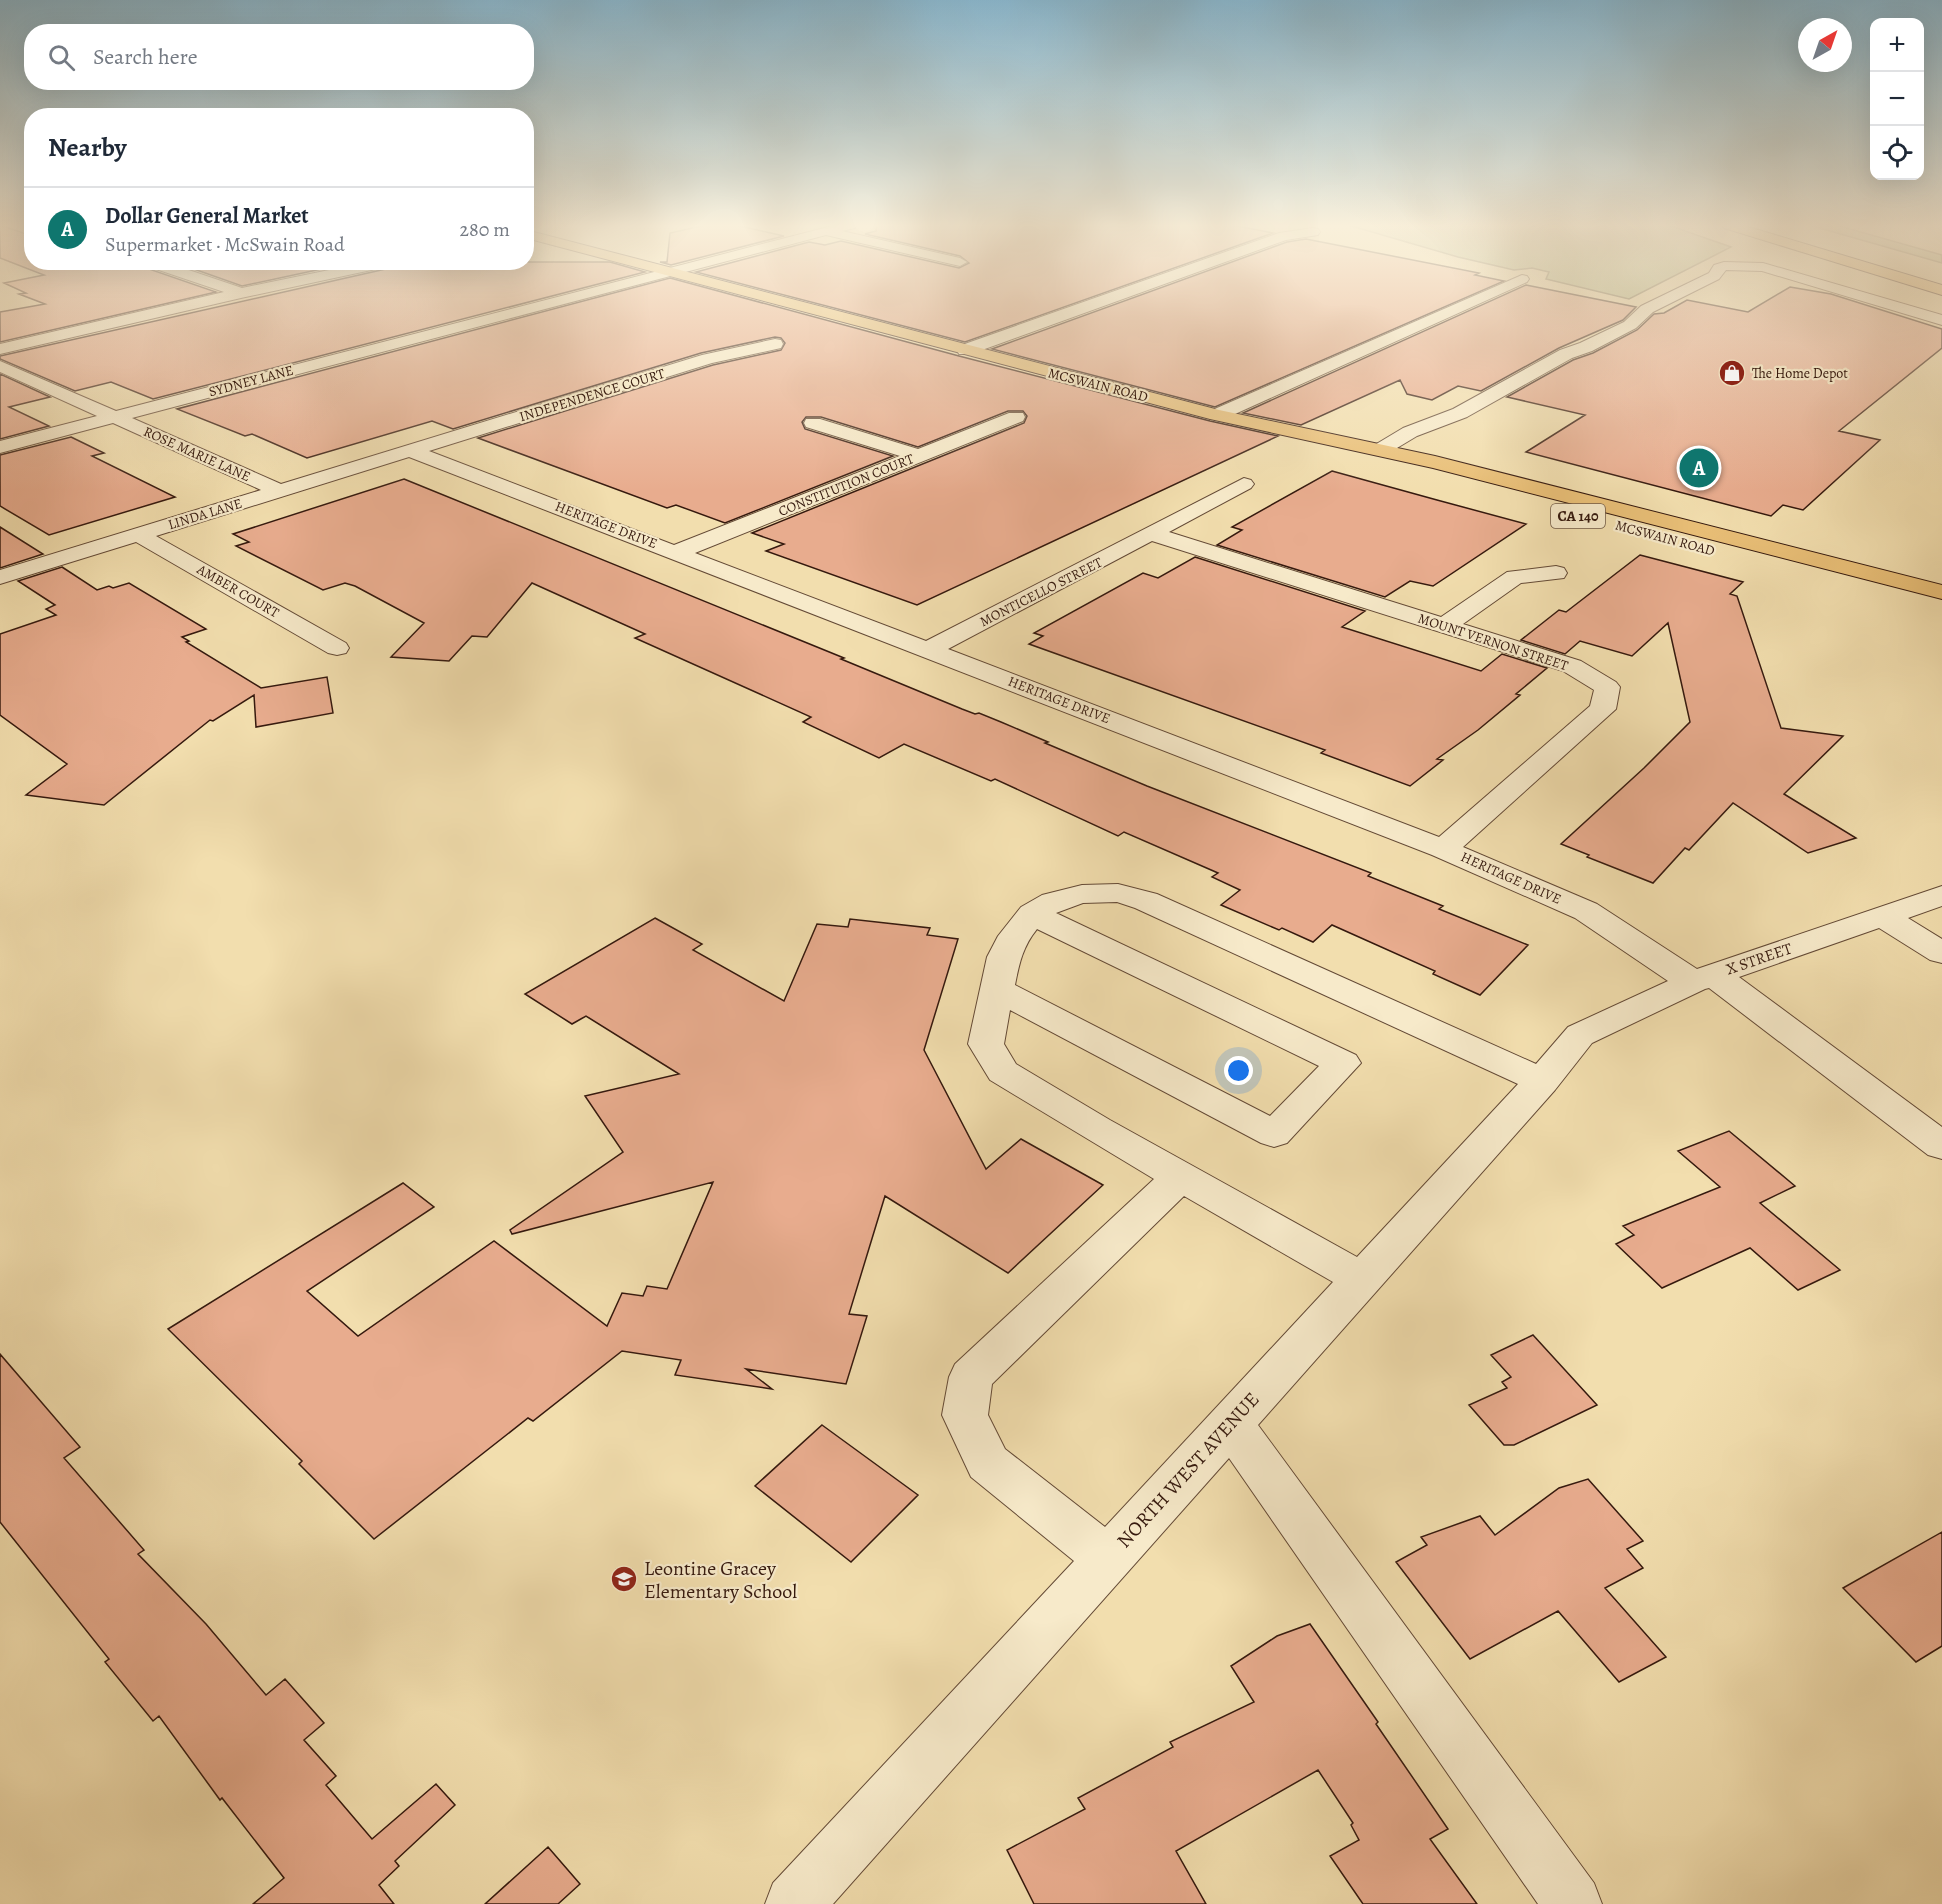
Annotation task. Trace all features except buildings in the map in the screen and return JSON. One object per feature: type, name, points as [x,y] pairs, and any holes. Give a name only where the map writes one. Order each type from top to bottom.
[{"type":"main road","name":"MCSWAIN ROAD","points":[[830,314],[1216,415],[1380,450],[1942,592]]},
{"type":"main road","name":"MCSWAIN ROAD","points":[[1216,415],[1315,448],[1942,610]]},
{"type":"street","points":[[0,349],[151,314]]},
{"type":"street","name":"SYDNEY LANE","points":[[0,447],[508,314]]},
{"type":"street","points":[[964,350],[1065,314]]},
{"type":"street","points":[[1216,415],[1444,314]]},
{"type":"street","points":[[1380,450],[1410,432],[1460,413],[1566,354],[1586,347],[1630,325],[1642,314]]},
{"type":"street","points":[[1921,314],[1942,320]]},
{"type":"street","name":"INDEPENDENCE COURT","points":[[410,451],[708,359],[775,344]]},
{"type":"street","name":"ROSE MARIE LANE","points":[[0,366],[280,491]]},
{"type":"street","name":"CONSTITUTION COURT","points":[[677,552],[1016,417]]},
{"type":"street","points":[[813,423],[919,456]]},
{"type":"street","name":"LINDA LANE","points":[[0,577],[410,451]]},
{"type":"street","name":"HERITAGE DRIVE","points":[[410,451],[930,649],[1443,849],[1586,911],[1703,978],[1942,1146]]},
{"type":"street","name":"MONTICELLO STREET","points":[[930,649],[1244,484]]},
{"type":"street","name":"MOUNT VERNON STREET","points":[[1152,534],[1572,666],[1607,687],[1603,709],[1443,849]]},
{"type":"street","name":"AMBER COURT","points":[[139,535],[338,648]]},
{"type":"street","points":[[1444,626],[1515,577],[1556,573]]},
{"type":"street","points":[[1362,1279],[1180,1177],[1003,1072],[986,1044],[996,988],[1004,957],[1014,936],[1032,914],[1053,902],[1082,894],[1118,893],[1146,901],[1542,1081]]},
{"type":"street","name":"X STREET","points":[[1580,1035],[1703,978],[1942,895]]},
{"type":"street","points":[[996,988],[1274,1134],[1343,1062],[1032,914]]},
{"type":"street","points":[[1883,915],[1942,953]]},
{"type":"street","name":"NORTH WEST AVENUE","points":[[794,1904],[1542,1081],[1580,1035]]},
{"type":"street","points":[[1108,1559],[988,1463],[965,1415],[971,1377],[1180,1177]]},
{"type":"street","points":[[1230,1423],[1573,1904]]},
{"type":"place","name":"The Home Depot","points":[[1732,373]]},
{"type":"place","name":"Dollar General Market","points":[[1699,468]]},
{"type":"place","name":"Leontine Gracey Elementary School","points":[[624,1579]]}]
